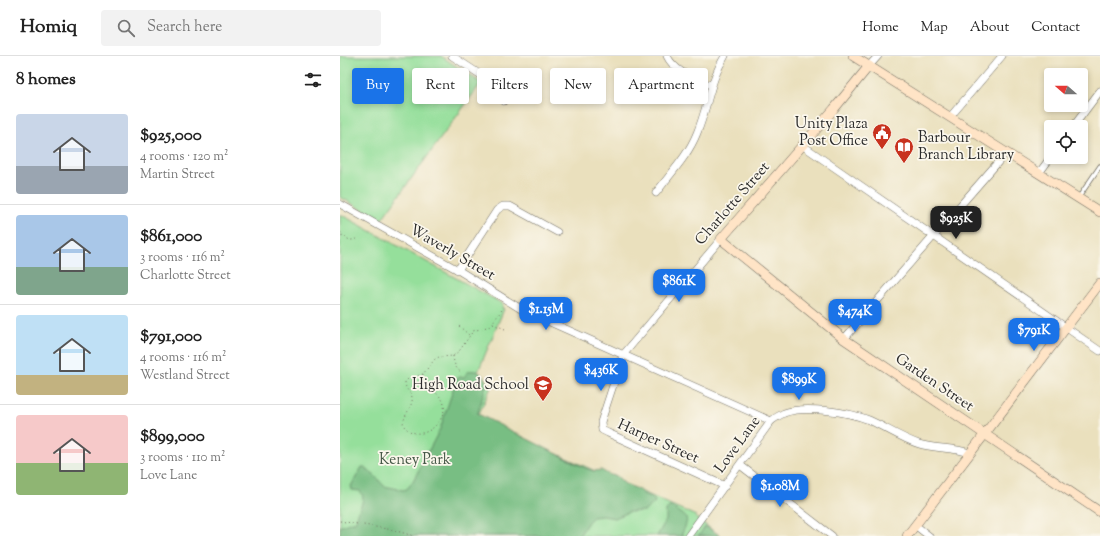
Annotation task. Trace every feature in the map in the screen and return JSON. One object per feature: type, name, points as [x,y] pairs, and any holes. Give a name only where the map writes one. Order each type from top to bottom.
[{"type":"street","points":[[452,56],[477,72]]},
{"type":"street","points":[[667,56],[670,63],[677,69],[701,82],[711,85]]},
{"type":"street","points":[[656,193],[693,143],[705,112],[711,85],[725,56]]},
{"type":"street","points":[[853,56],[1100,212]]},
{"type":"street","points":[[869,66],[878,56]]},
{"type":"street","points":[[950,117],[1002,56]]},
{"type":"street","name":"Charlotte Street","points":[[602,430],[601,422],[622,355],[834,109],[869,66]]},
{"type":"street","points":[[1078,120],[1100,91]]},
{"type":"street","points":[[802,145],[1100,351]]},
{"type":"street","points":[[844,338],[999,162],[1006,152]]},
{"type":"street","points":[[1039,173],[1046,164]]},
{"type":"street","name":"Waverly Street","points":[[340,204],[458,270],[521,309],[622,355],[687,382],[771,421]]},
{"type":"street","points":[[458,270],[497,210],[503,206],[510,206],[557,232]]},
{"type":"street","name":"Garden Street","points":[[721,239],[844,338],[1100,512]]},
{"type":"street","points":[[907,536],[1100,283]]},
{"type":"street","name":"Love Lane","points":[[688,536],[771,421],[784,413],[798,410],[822,410],[848,414],[868,420],[920,444],[960,449],[970,453]]},
{"type":"street","name":"Harper Street","points":[[602,430],[724,486]]},
{"type":"street","points":[[740,465],[832,536]]},
{"type":"street","points":[[915,526],[929,536]]},
{"type":"lane","points":[[1078,198],[1100,166]]},
{"type":"path","points":[[340,232],[342,236],[344,235],[350,240],[358,238]]},
{"type":"path","points":[[422,374],[427,386],[442,398],[444,404],[443,414],[440,422],[433,429],[425,433],[416,434],[407,431],[402,425],[403,419],[412,403],[412,397],[405,388],[405,382],[408,379],[422,374],[435,359],[439,357],[453,356],[464,346],[473,331],[493,324],[508,301]]},
{"type":"path","points":[[493,324],[505,329]]},
{"type":"path","points":[[459,326],[470,335]]},
{"type":"path","points":[[453,356],[456,369],[462,373]]},
{"type":"path","points":[[340,521],[392,530],[414,536]]},
{"type":"green space","points":[[340,56],[441,56],[459,68],[412,68],[412,104],[466,104],[381,220],[340,197]]},
{"type":"green space","points":[[469,75],[477,80],[477,88],[469,99]]},
{"type":"green space","name":"Keney Park","points":[[340,214],[503,304],[502,308],[504,309],[475,379],[491,387],[477,418],[696,516],[695,517],[720,536],[340,536]]},
{"type":"green space","points":[[469,371],[480,373],[487,383],[478,414],[585,468],[594,471],[601,470],[610,475],[617,476],[625,484],[638,489],[643,494],[653,498],[655,502],[645,511],[629,512],[615,518],[603,516],[593,517],[579,536],[340,536],[340,527],[351,522],[355,522],[362,504],[362,494],[360,491],[352,490],[351,486],[362,467],[375,476],[384,486],[403,490],[407,489],[413,481],[440,429],[456,379],[464,377]]},
{"type":"green space","points":[[669,507],[672,507],[685,516],[687,521],[684,530],[681,536],[657,536],[666,520],[666,510]]},
{"type":"green space","points":[[705,527],[707,527],[721,536],[698,536]]},
{"type":"place","name":"Unity Plaza Post Office","points":[[882,150]]},
{"type":"place","name":"Barbour Branch Library","points":[[904,164]]},
{"type":"place","name":"High Road School","points":[[543,402]]}]
